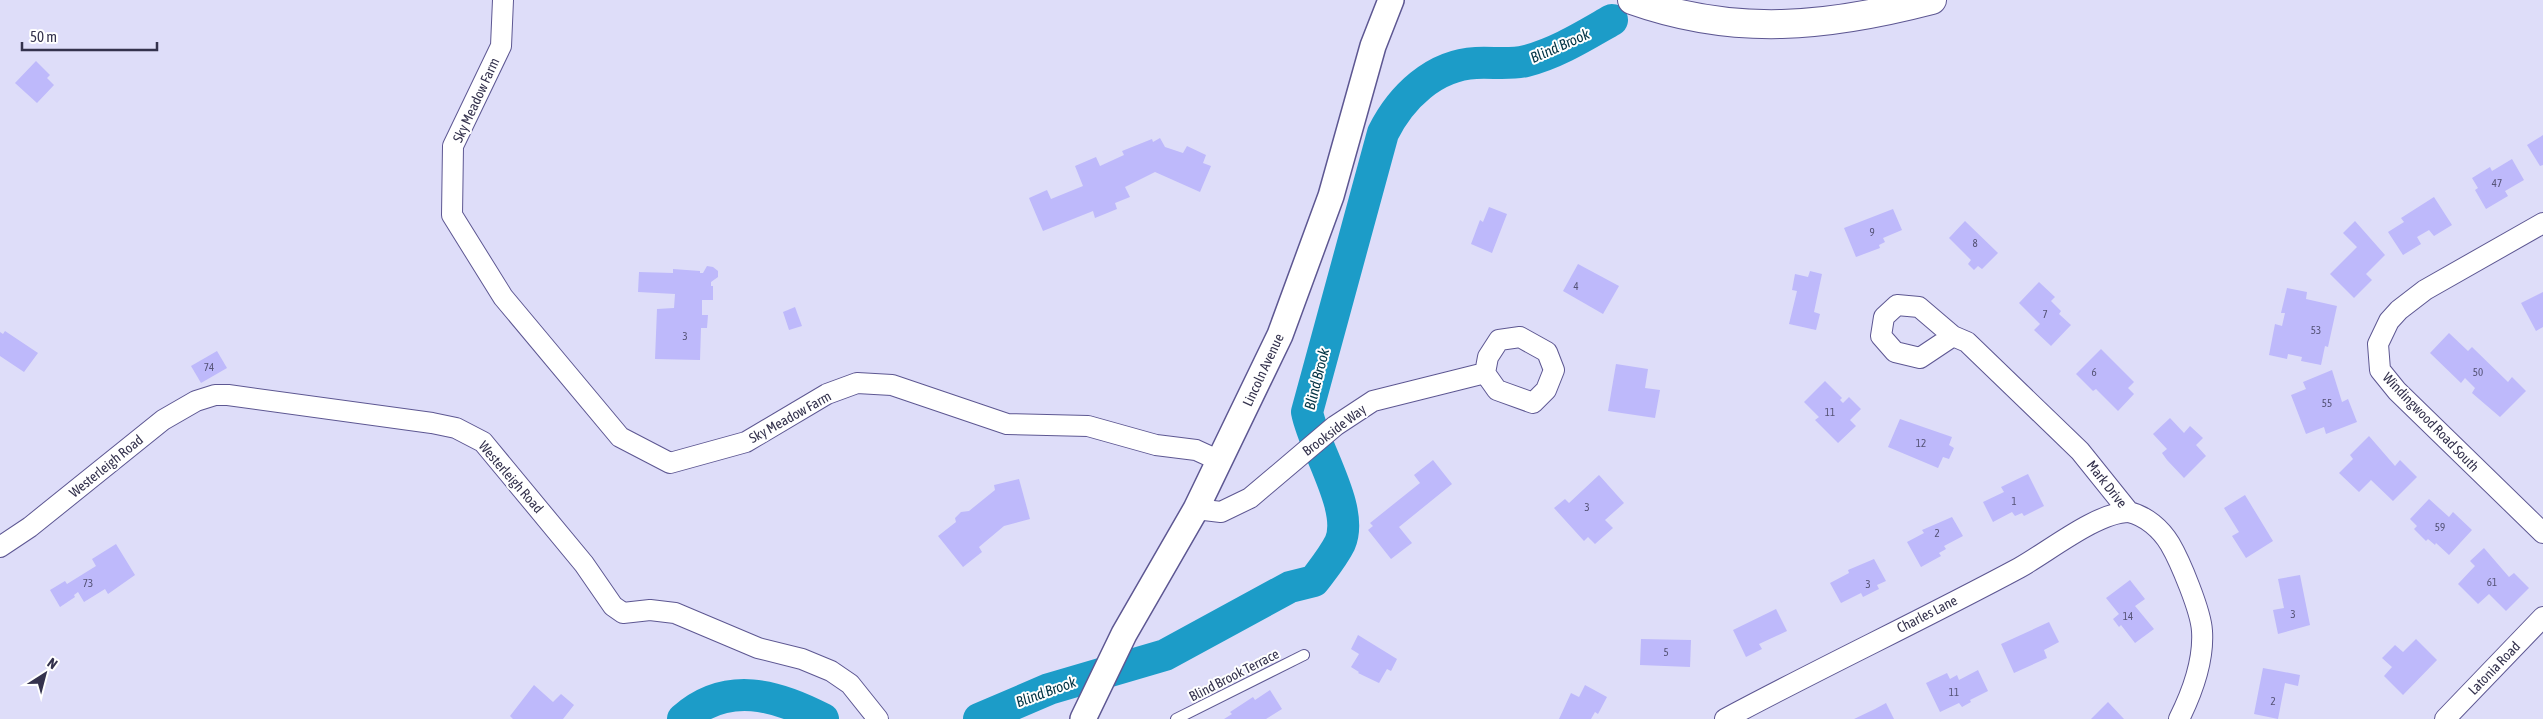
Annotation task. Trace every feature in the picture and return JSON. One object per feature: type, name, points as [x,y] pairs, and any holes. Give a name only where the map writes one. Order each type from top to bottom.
[{"type":"highway","points":[[1632,0],[1703,19],[1757,24],[1824,23],[1867,16],[1932,0]]},
{"type":"street","name":"Sky Meadow Farm","points":[[503,0],[501,46],[453,146],[452,215],[503,297],[620,437],[670,463],[746,442],[827,394],[857,383],[892,386],[1007,424],[1088,426],[1156,445],[1196,450],[1220,461]]},
{"type":"street","name":"Lincoln Avenue","points":[[1083,719],[1124,634],[1196,509],[1280,335],[1324,215],[1373,46],[1391,0]]},
{"type":"street","name":"Windingwood Road South","points":[[2543,223],[2425,290],[2399,310],[2389,321],[2378,344],[2380,370],[2397,391],[2543,533]]},
{"type":"street","name":"Mark Drive","points":[[1953,336],[1968,342],[2080,450],[2129,512],[2141,515],[2170,544],[2192,596],[2202,630],[2199,663],[2189,698],[2179,719]]},
{"type":"street","name":"Brookside Way","points":[[1196,509],[1220,512],[1250,498],[1335,426],[1373,401],[1485,373]]},
{"type":"street","name":"Westerleigh Road","points":[[0,547],[30,528],[163,420],[196,400],[215,395],[228,395],[432,423],[456,428],[484,442],[584,564],[613,606],[623,614],[650,610],[675,613],[758,648],[802,659],[831,671],[850,684],[878,719]]},
{"type":"street","name":"Charles Lane","points":[[1725,719],[2020,568],[2100,520],[2118,512],[2129,512]]},
{"type":"street","name":"Latonia Road","points":[[2445,719],[2543,617]]},
{"type":"lane","name":"Blind Brook Terrace","points":[[1176,719],[1304,655]]},
{"type":"building","points":[[36,61],[50,75],[47,78],[54,85],[37,103],[15,83]]},
{"type":"building","points":[[2543,135],[2543,165],[2540,166],[2527,145]]},
{"type":"building","points":[[1160,138],[1165,147],[1183,153],[1187,146],[1206,155],[1203,163],[1211,166],[1200,192],[1155,172],[1125,187],[1130,197],[1115,203],[1117,209],[1095,218],[1093,211],[1043,231],[1029,198],[1047,190],[1051,199],[1083,186],[1075,166],[1096,157],[1100,166],[1124,155],[1122,151],[1152,139],[1153,142]]},
{"type":"building","points":[[2512,159],[2524,180],[2505,191],[2508,196],[2486,209],[2475,190],[2478,188],[2472,178],[2490,167],[2492,171]]},
{"type":"building","points":[[2434,197],[2452,225],[2434,236],[2429,230],[2417,237],[2421,244],[2403,255],[2388,232],[2404,222],[2401,218]]},
{"type":"building","points":[[1489,207],[1507,214],[1492,253],[1471,244],[1480,220],[1483,222]]},
{"type":"building","points":[[1893,209],[1902,230],[1883,238],[1885,242],[1879,245],[1880,248],[1856,257],[1844,228]]},
{"type":"building","points":[[1965,221],[1998,253],[1982,269],[1978,266],[1974,270],[1968,264],[1971,260],[1949,238]]},
{"type":"building","points":[[2355,221],[2385,255],[2366,274],[2372,280],[2354,298],[2330,274],[2357,247],[2343,233]]},
{"type":"building","points":[[1578,264],[1619,286],[1603,314],[1563,291]]},
{"type":"building","points":[[707,266],[713,267],[718,271],[718,277],[711,282],[711,286],[713,286],[713,300],[702,300],[702,315],[708,315],[707,328],[701,328],[700,360],[655,359],[657,309],[674,308],[675,294],[638,292],[639,272],[673,273],[673,269],[700,271],[700,273],[703,273]]},
{"type":"building","points":[[1810,271],[1822,274],[1814,312],[1820,314],[1816,330],[1789,324],[1797,291],[1792,290],[1795,274],[1808,277]]},
{"type":"building","points":[[2039,282],[2055,297],[2051,301],[2061,311],[2059,314],[2071,325],[2051,346],[2034,330],[2040,324],[2019,303]]},
{"type":"building","points":[[2287,288],[2307,292],[2306,299],[2337,306],[2328,347],[2325,346],[2321,365],[2301,361],[2302,357],[2288,354],[2287,359],[2269,355],[2275,324],[2282,326],[2285,313],[2281,313]]},
{"type":"building","points":[[2543,292],[2543,327],[2536,331],[2521,303]]},
{"type":"building","points":[[795,307],[802,326],[789,330],[783,312]]},
{"type":"building","points":[[5,331],[38,353],[24,372],[0,356],[0,332],[3,334]]},
{"type":"building","points":[[2449,333],[2468,351],[2472,347],[2508,382],[2512,377],[2526,391],[2500,417],[2472,393],[2475,388],[2465,378],[2461,383],[2430,353]]},
{"type":"building","points":[[2101,349],[2134,382],[2128,388],[2134,394],[2118,411],[2096,389],[2093,391],[2076,374]]},
{"type":"building","points":[[217,351],[227,368],[201,383],[191,366]]},
{"type":"building","points":[[1616,364],[1648,369],[1645,388],[1660,390],[1655,418],[1608,411]]},
{"type":"building","points":[[2332,370],[2342,402],[2348,399],[2357,422],[2326,434],[2324,427],[2306,434],[2291,395],[2306,389],[2303,382]]},
{"type":"building","points":[[1825,381],[1842,398],[1840,400],[1843,403],[1849,397],[1861,409],[1850,420],[1856,426],[1838,443],[1815,420],[1819,417],[1804,402]]},
{"type":"building","points":[[2170,418],[2184,433],[2190,426],[2203,438],[2196,445],[2206,456],[2184,478],[2162,453],[2167,449],[2153,434]]},
{"type":"building","points":[[1900,419],[1952,437],[1949,445],[1954,448],[1949,459],[1943,457],[1938,468],[1888,447]]},
{"type":"building","points":[[2369,436],[2395,466],[2400,460],[2417,477],[2393,501],[2371,480],[2359,492],[2339,473],[2353,459],[2350,455]]},
{"type":"building","points":[[1433,460],[1452,484],[1399,527],[1412,543],[1391,559],[1368,530],[1373,526],[1370,523],[1420,483],[1414,475]]},
{"type":"building","points":[[2028,474],[2044,506],[2024,516],[2022,513],[2015,516],[2012,512],[1993,522],[1983,502],[2004,492],[2001,487]]},
{"type":"building","points":[[1599,475],[1624,503],[1605,520],[1613,528],[1595,544],[1588,537],[1584,541],[1554,508],[1565,499],[1569,503]]},
{"type":"building","points":[[1019,479],[1030,519],[1004,526],[979,547],[982,552],[963,567],[938,536],[956,522],[955,518],[961,512],[969,511],[995,490],[994,485]]},
{"type":"building","points":[[2245,495],[2273,541],[2246,558],[2232,536],[2239,532],[2224,508]]},
{"type":"building","points":[[2429,499],[2449,517],[2453,512],[2472,530],[2449,555],[2436,543],[2435,545],[2428,539],[2426,541],[2414,529],[2417,526],[2410,519]]},
{"type":"building","points":[[1952,517],[1963,536],[1944,546],[1946,549],[1939,553],[1941,556],[1921,567],[1907,542],[1924,533],[1922,530]]},
{"type":"building","points":[[116,544],[135,575],[108,594],[105,589],[84,602],[78,592],[74,595],[75,597],[60,607],[50,590],[65,581],[67,584],[96,566],[92,559]]},
{"type":"building","points":[[2484,548],[2509,577],[2514,573],[2529,588],[2506,611],[2489,594],[2478,604],[2458,584],[2475,566],[2470,561]]},
{"type":"building","points":[[1874,559],[1886,581],[1877,585],[1879,589],[1863,597],[1861,593],[1841,603],[1830,583],[1849,573],[1848,570]]},
{"type":"building","points":[[2300,575],[2310,625],[2278,634],[2273,610],[2284,608],[2278,579]]},
{"type":"building","points":[[2130,580],[2145,599],[2135,606],[2154,629],[2135,643],[2121,625],[2119,627],[2113,619],[2119,614],[2106,598]]},
{"type":"building","points":[[1776,609],[1787,631],[1759,644],[1762,649],[1746,657],[1733,630]]},
{"type":"building","points":[[2049,622],[2059,642],[2044,650],[2047,658],[2014,673],[2001,644]]},
{"type":"building","points":[[1358,635],[1397,659],[1391,671],[1387,669],[1379,683],[1358,673],[1351,667],[1359,654],[1351,649]]},
{"type":"building","points":[[1641,639],[1691,640],[1690,667],[1640,665]]},
{"type":"building","points":[[2416,639],[2437,660],[2403,695],[2384,676],[2392,667],[2382,658],[2395,645],[2403,652]]},
{"type":"building","points":[[2263,668],[2300,675],[2298,686],[2285,683],[2278,719],[2254,714]]},
{"type":"building","points":[[1978,670],[1988,691],[1970,700],[1971,702],[1962,707],[1959,703],[1940,712],[1926,683],[1947,673],[1950,679],[1957,675],[1959,680]]},
{"type":"building","points":[[534,685],[553,702],[561,694],[574,705],[563,719],[513,719],[510,716]]},
{"type":"building","points":[[1585,685],[1607,697],[1598,714],[1595,712],[1591,719],[1559,719],[1571,693],[1579,697]]},
{"type":"building","points":[[1270,690],[1282,709],[1266,719],[1224,719],[1232,714],[1230,712],[1253,697],[1255,700]]},
{"type":"building","points":[[2108,702],[2124,719],[2091,719]]},
{"type":"building","points":[[1886,703],[1894,719],[1854,719],[1875,709]]},
{"type":"waterway","name":"Blind Brook","points":[[979,719],[1049,689],[1165,655],[1290,587],[1314,581],[1340,543],[1343,529],[1338,496],[1307,412],[1383,133],[1399,107],[1409,96],[1420,85],[1446,70],[1476,63],[1514,63],[1537,58],[1570,44],[1612,20]]},
{"type":"waterway","name":"Blind Brook","points":[[683,719],[700,707],[717,699],[752,695],[788,703],[823,719]]}]
